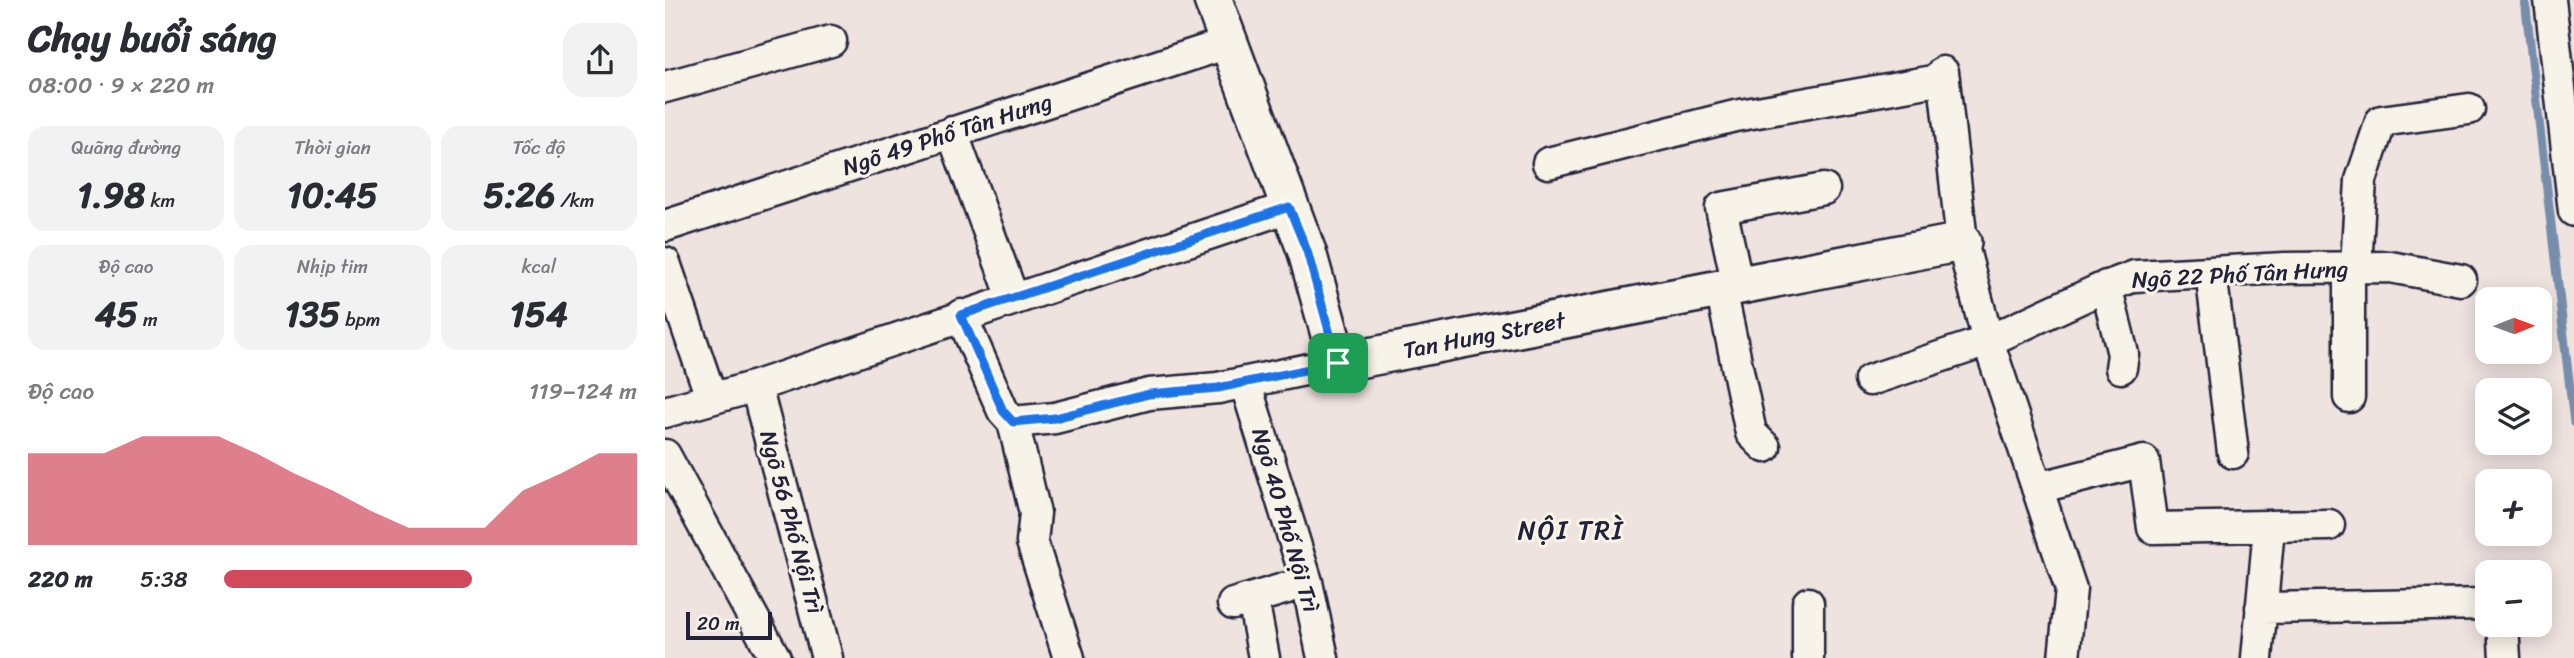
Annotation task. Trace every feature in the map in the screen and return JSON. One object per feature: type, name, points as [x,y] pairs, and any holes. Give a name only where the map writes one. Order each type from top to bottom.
[{"type":"street","points":[[1013,422],[1055,418],[1149,394],[1245,382],[1338,363],[1307,251],[1213,0]]},
{"type":"street","points":[[2550,0],[2574,211]]},
{"type":"street","points":[[665,87],[831,41]]},
{"type":"street","name":"Ngõ 49 Phố Tân Hưng","points":[[665,226],[1228,43]]},
{"type":"street","points":[[1548,163],[1735,116],[1944,76],[1962,242],[1988,341],[2071,589],[2068,657]]},
{"type":"street","points":[[2349,397],[2352,268],[2361,180],[2381,121],[2469,109]]},
{"type":"street","points":[[952,132],[1013,298]]},
{"type":"street","points":[[1765,447],[1751,433],[1729,287],[1721,208],[1824,189]]},
{"type":"street","points":[[665,412],[756,386],[1289,207]]},
{"type":"street","name":"Tan Hung Street","points":[[1338,363],[1962,242]]},
{"type":"street","points":[[665,263],[711,397]]},
{"type":"street","name":"Ngõ 22 Phố Tân Hưng","points":[[1870,380],[1988,341],[2106,286],[2135,276],[2390,267],[2461,280]]},
{"type":"street","points":[[2211,272],[2234,453]]},
{"type":"street","points":[[2106,286],[2123,354],[2121,368]]},
{"type":"street","points":[[961,315],[1003,411],[1013,422],[1035,513],[1032,542],[1069,658]]},
{"type":"street","name":"Ngõ 40 Phố Nội Trì","points":[[1245,382],[1307,582],[1323,658]]},
{"type":"street","name":"Ngõ 56 Phố Nội Trì","points":[[756,386],[827,658]]},
{"type":"street","points":[[665,455],[775,658]]},
{"type":"street","points":[[2037,488],[2144,461],[2153,528],[2329,525]]},
{"type":"street","points":[[2257,658],[2269,527]]},
{"type":"street","points":[[1264,658],[1244,609],[1307,582]]},
{"type":"street","points":[[1808,603],[1808,658]]},
{"type":"street","points":[[2261,608],[2475,604]]},
{"type":"street","points":[[2504,637],[2505,658]]},
{"type":"waterway","points":[[2525,0],[2574,423]]},
{"type":"district","name":"NỘI TRÌ","points":[[1571,530]]},
{"type":"route","points":[[1289,207],[1307,251],[1338,363],[1218,388],[1149,394],[1055,418],[1013,422],[1003,411],[961,315],[1289,207]]}]
